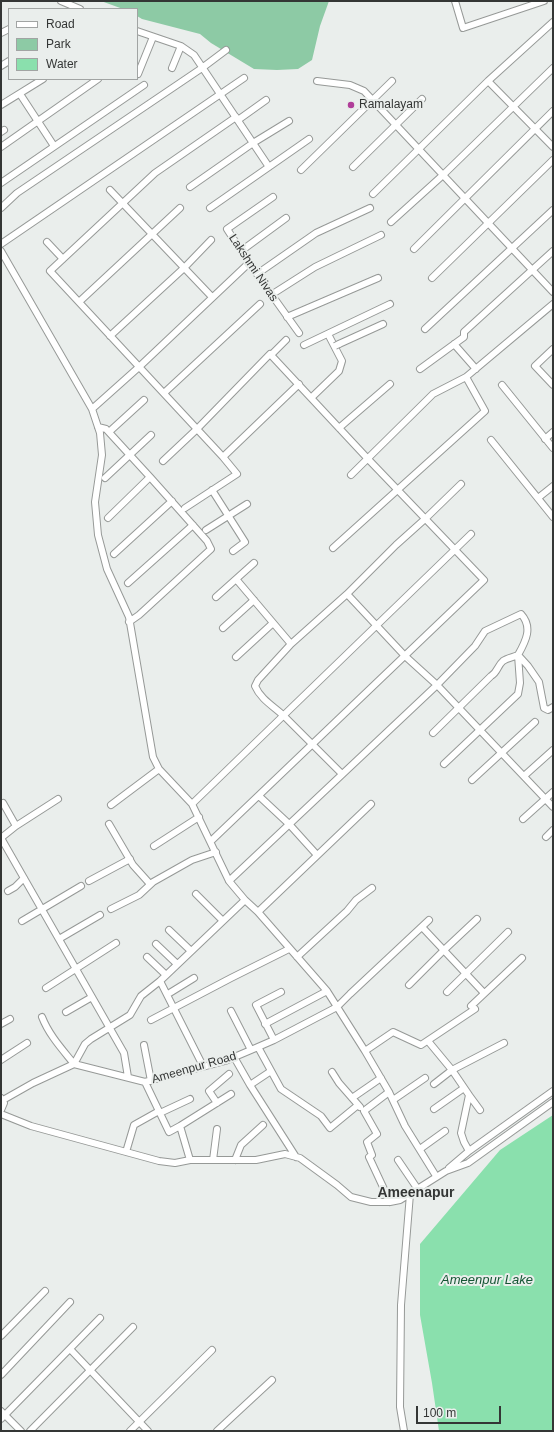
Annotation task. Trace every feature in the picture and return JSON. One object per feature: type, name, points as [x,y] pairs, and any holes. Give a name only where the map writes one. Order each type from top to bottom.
[{"type":"street","points":[[62,1],[78,8]]},
{"type":"street","points":[[455,1],[463,28],[544,1]]},
{"type":"street","points":[[373,194],[418,148],[488,81],[553,22]]},
{"type":"street","points":[[138,31],[181,46],[194,55],[269,167]]},
{"type":"street","points":[[138,74],[152,37]]},
{"type":"street","points":[[172,68],[181,46]]},
{"type":"street","points":[[1,208],[17,193],[202,68],[226,50]]},
{"type":"street","points":[[391,222],[443,175],[553,68]]},
{"type":"street","points":[[1,244],[244,78]]},
{"type":"street","points":[[1,105],[41,80]]},
{"type":"street","points":[[1,147],[97,80]]},
{"type":"street","points":[[317,81],[350,85],[364,91],[553,292]]},
{"type":"street","points":[[301,170],[392,81]]},
{"type":"street","points":[[488,81],[553,147]]},
{"type":"street","points":[[1,183],[144,85]]},
{"type":"street","points":[[20,94],[54,146]]},
{"type":"street","points":[[353,167],[422,99]]},
{"type":"street","points":[[185,508],[237,474],[223,457],[50,271],[156,173],[266,100]]},
{"type":"street","points":[[414,249],[553,111]]},
{"type":"street","points":[[190,187],[253,143],[289,121]]},
{"type":"street","points":[[210,208],[309,139]]},
{"type":"street","points":[[432,278],[553,160]]},
{"type":"street","points":[[110,190],[212,297]]},
{"type":"street","name":"Lakshmi Nivas","points":[[273,197],[227,229],[256,274],[299,333]]},
{"type":"street","points":[[79,302],[180,208]]},
{"type":"street","points":[[256,274],[316,233],[370,208]]},
{"type":"street","points":[[425,329],[553,210]]},
{"type":"street","points":[[241,250],[286,218]]},
{"type":"street","points":[[272,295],[315,267],[381,235]]},
{"type":"street","points":[[110,336],[184,268],[211,240]]},
{"type":"street","points":[[48,242],[63,259]]},
{"type":"street","points":[[1,251],[92,409],[100,433],[102,455],[95,502],[98,535],[107,569],[128,617],[153,757],[159,769],[192,804],[200,817],[229,881],[327,991],[381,1078],[405,1126],[436,1176]]},
{"type":"street","points":[[420,369],[464,337],[464,332],[553,251]]},
{"type":"street","points":[[92,409],[139,367],[249,263]]},
{"type":"street","points":[[287,317],[378,278]]},
{"type":"street","points":[[164,394],[260,304]]},
{"type":"street","points":[[304,345],[390,304]]},
{"type":"street","points":[[351,475],[368,460],[433,394],[466,378],[553,304]]},
{"type":"street","points":[[337,345],[383,324]]},
{"type":"street","points":[[311,398],[339,371],[342,361],[328,334]]},
{"type":"street","points":[[163,461],[197,429],[270,354],[271,355],[286,340]]},
{"type":"street","points":[[454,344],[476,369]]},
{"type":"street","points":[[553,349],[535,366],[553,385]]},
{"type":"street","points":[[211,841],[484,580],[368,460],[271,355]]},
{"type":"street","points":[[333,548],[485,411],[466,378]]},
{"type":"street","points":[[223,457],[299,384]]},
{"type":"street","points":[[339,428],[390,384]]},
{"type":"street","points":[[502,385],[553,448]]},
{"type":"street","points":[[109,432],[144,400]]},
{"type":"street","points":[[98,427],[106,429],[109,432],[207,541],[211,549],[139,615],[129,622]]},
{"type":"street","points":[[545,439],[553,432]]},
{"type":"street","points":[[105,478],[151,435]]},
{"type":"street","points":[[491,440],[553,517]]},
{"type":"street","points":[[108,518],[150,477]]},
{"type":"street","points":[[342,774],[271,706],[257,690],[256,686],[258,680],[291,644],[347,594],[396,545],[461,484]]},
{"type":"street","points":[[538,498],[553,486]]},
{"type":"street","points":[[212,490],[245,542],[233,551]]},
{"type":"street","points":[[114,554],[172,501]]},
{"type":"street","points":[[206,530],[247,504]]},
{"type":"street","points":[[128,583],[192,525]]},
{"type":"street","points":[[192,804],[471,534]]},
{"type":"street","points":[[216,597],[254,563]]},
{"type":"street","points":[[236,579],[291,644]]},
{"type":"street","points":[[347,594],[405,656],[437,685],[553,807]]},
{"type":"street","points":[[223,628],[254,600]]},
{"type":"street","points":[[229,881],[437,685],[474,646],[485,631],[521,614],[526,621],[528,633],[518,655],[520,683],[518,694],[444,764]]},
{"type":"street","points":[[236,657],[273,623]]},
{"type":"street","points":[[518,655],[539,682],[544,708],[548,710],[553,707]]},
{"type":"street","points":[[433,733],[491,676],[496,673],[504,660],[518,655]]},
{"type":"street","points":[[472,780],[535,722]]},
{"type":"street","points":[[524,776],[553,750]]},
{"type":"street","points":[[111,805],[159,769]]},
{"type":"street","points":[[523,820],[553,792]]},
{"type":"street","points":[[259,796],[289,824],[317,855]]},
{"type":"street","points":[[58,799],[16,826],[1,838],[124,1053],[128,1077]]},
{"type":"street","points":[[3,804],[16,826]]},
{"type":"street","points":[[258,912],[371,804]]},
{"type":"street","points":[[154,846],[200,817]]},
{"type":"street","points":[[109,824],[130,860],[150,884]]},
{"type":"street","points":[[546,837],[553,830]]},
{"type":"street","points":[[111,910],[139,895],[150,884],[192,860],[216,852]]},
{"type":"street","points":[[89,881],[130,860]]},
{"type":"street","points":[[8,891],[15,887],[24,878]]},
{"type":"street","points":[[22,921],[81,886]]},
{"type":"street","points":[[297,957],[347,911],[356,900],[372,888]]},
{"type":"street","points":[[196,894],[223,921]]},
{"type":"street","points":[[1,1110],[4,1105],[2,1099],[74,1064],[90,1039],[130,1014],[141,996],[160,981],[245,900]]},
{"type":"street","points":[[59,939],[100,915]]},
{"type":"street","points":[[409,985],[477,919]]},
{"type":"street","name":"Ameenpur Road","points":[[74,1064],[148,1081],[225,1061],[274,1040],[337,1007],[429,920]]},
{"type":"street","points":[[422,927],[484,993]]},
{"type":"street","points":[[169,930],[191,951]]},
{"type":"street","points":[[446,992],[508,932]]},
{"type":"street","points":[[46,988],[116,943]]},
{"type":"street","points":[[156,944],[177,964]]},
{"type":"street","points":[[150,1020],[289,949]]},
{"type":"street","points":[[147,957],[166,975]]},
{"type":"street","points":[[365,1051],[393,1032],[421,1045],[428,1041],[473,1008],[484,993],[522,958]]},
{"type":"street","points":[[168,994],[194,978]]},
{"type":"street","points":[[160,981],[168,994],[203,1066]]},
{"type":"street","points":[[265,1024],[327,991]]},
{"type":"street","points":[[274,1040],[256,1005],[281,992]]},
{"type":"street","points":[[66,1012],[92,997]]},
{"type":"street","points":[[231,1011],[251,1050]]},
{"type":"street","points":[[42,1017],[45,1026],[74,1064]]},
{"type":"street","points":[[1,1024],[10,1019]]},
{"type":"street","points":[[428,1041],[452,1070],[480,1110]]},
{"type":"street","points":[[1,1060],[27,1043]]},
{"type":"street","points":[[434,1084],[452,1070],[504,1043]]},
{"type":"street","points":[[144,1045],[148,1081],[159,1112],[169,1132],[231,1094]]},
{"type":"street","points":[[258,1047],[281,1089],[321,1116],[330,1128],[358,1105]]},
{"type":"street","points":[[234,1057],[296,1157]]},
{"type":"street","points":[[250,1085],[271,1071]]},
{"type":"street","points":[[332,1072],[339,1083],[364,1111],[377,1134],[366,1142],[372,1155],[369,1157],[390,1202]]},
{"type":"street","points":[[217,1103],[209,1091],[229,1074]]},
{"type":"street","points":[[352,1098],[381,1078]]},
{"type":"street","points":[[393,1100],[425,1078]]},
{"type":"street","points":[[434,1109],[464,1088]]},
{"type":"street","points":[[446,1171],[469,1151],[553,1091]]},
{"type":"street","points":[[364,1111],[389,1092]]},
{"type":"street","points":[[469,1095],[461,1133],[469,1151]]},
{"type":"street","points":[[126,1152],[134,1125],[159,1112],[190,1100]]},
{"type":"street","points":[[1,1114],[30,1126],[159,1161],[175,1163],[190,1160],[256,1160],[284,1154],[300,1158],[351,1197],[370,1202],[390,1202],[400,1200],[446,1171],[468,1163],[553,1102]]},
{"type":"street","points":[[235,1160],[241,1145],[262,1125]]},
{"type":"street","points":[[180,1126],[190,1160]]},
{"type":"street","points":[[213,1160],[217,1129]]},
{"type":"street","points":[[420,1150],[445,1131]]},
{"type":"street","points":[[398,1160],[417,1188]]},
{"type":"street","points":[[404,1431],[400,1406],[401,1305],[410,1194]]},
{"type":"street","points":[[1,1336],[45,1291]]},
{"type":"street","points":[[1,1375],[70,1302]]},
{"type":"street","points":[[21,1431],[2,1415],[100,1318]]},
{"type":"street","points":[[30,1431],[133,1327]]},
{"type":"street","points":[[70,1349],[148,1431]]},
{"type":"street","points":[[130,1431],[212,1350]]},
{"type":"street","points":[[217,1431],[272,1380]]},
{"type":"green space","points":[[101,1],[329,1],[320,26],[312,60],[298,69],[277,70],[254,69],[211,43],[200,34],[142,19],[138,17],[138,8],[120,8]]},
{"type":"water","name":"Ameenpur Lake","points":[[553,1115],[553,1431],[439,1431],[420,1315],[420,1244],[500,1150]]},
{"type":"place","name":"Ramalayam","points":[[351,105]]},
{"type":"district","name":"Ameenapur","points":[[416,1193]]}]
